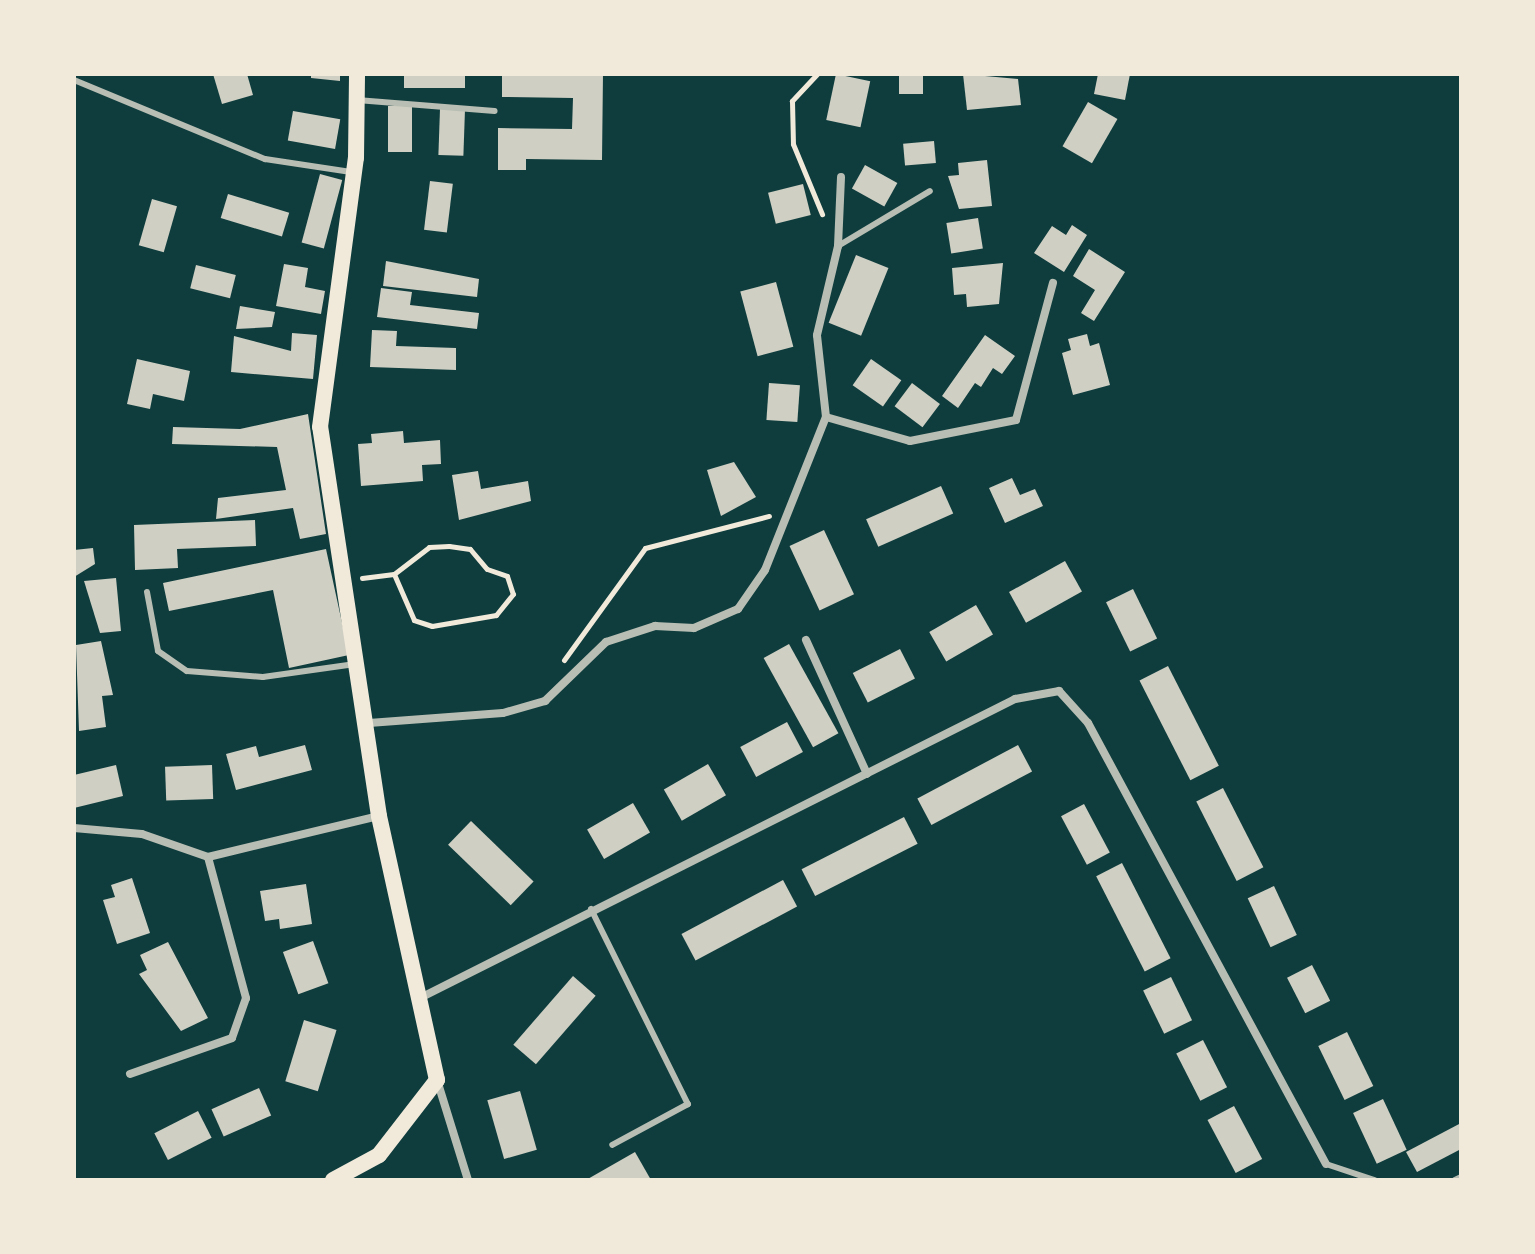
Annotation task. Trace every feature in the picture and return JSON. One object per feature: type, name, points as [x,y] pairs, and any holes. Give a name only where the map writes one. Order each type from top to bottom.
[{"type":"main road","points":[[333,1180],[379,1155],[437,1080],[379,816],[369,723],[320,427],[354,172],[357,74]]},
{"type":"street","points":[[369,723],[503,713],[554,693],[606,642],[655,626],[694,628],[738,609],[765,570],[785,512],[826,417],[817,335],[838,246],[841,177]]},
{"type":"street","points":[[826,417],[910,441],[1016,420],[1026,401],[1053,283]]},
{"type":"street","points":[[806,640],[867,774]]},
{"type":"street","points":[[418,999],[591,909],[1015,699],[1059,691],[1088,723],[1326,1164]]},
{"type":"street","points":[[74,828],[142,834],[208,857],[379,816]]},
{"type":"street","points":[[130,1074],[232,1038],[246,998],[208,857]]},
{"type":"street","points":[[437,1080],[468,1180]]},
{"type":"lane","points":[[74,80],[265,159],[354,172]]},
{"type":"lane","points":[[357,100],[495,111]]},
{"type":"lane","points":[[838,246],[930,191]]},
{"type":"lane","points":[[147,592],[158,651],[187,671],[263,677],[359,670]]},
{"type":"lane","points":[[591,909],[688,1104],[612,1145]]},
{"type":"lane","points":[[1326,1164],[1374,1180]]},
{"type":"lane","points":[[1455,1180],[1461,1177]]},
{"type":"path","points":[[817,74],[792,101],[793,144],[838,246]]},
{"type":"path","points":[[554,693],[566,653],[645,548],[785,512]]},
{"type":"path","points":[[345,580],[394,574],[429,547],[459,547],[507,576],[513,594],[496,615],[432,626],[414,620],[394,574]]},
{"type":"building","points":[[213,74],[247,74],[253,95],[222,104]]},
{"type":"building","points":[[311,74],[340,74],[340,81],[311,78]]},
{"type":"building","points":[[404,74],[465,74],[465,88],[404,88]]},
{"type":"building","points":[[502,74],[603,74],[602,160],[526,159],[526,170],[498,170],[498,128],[572,129],[573,98],[502,97]]},
{"type":"building","points":[[836,74],[870,81],[860,127],[826,120]]},
{"type":"building","points":[[899,74],[923,74],[923,94],[899,94]]},
{"type":"building","points":[[963,74],[1018,79],[1021,105],[967,110]]},
{"type":"building","points":[[1098,74],[1130,74],[1125,100],[1094,94]]},
{"type":"building","points":[[1088,102],[1117,119],[1092,163],[1062,146]]},
{"type":"building","points":[[388,106],[412,106],[412,152],[388,152]]},
{"type":"building","points":[[440,109],[465,110],[463,156],[438,155]]},
{"type":"building","points":[[293,111],[340,119],[335,149],[288,141]]},
{"type":"building","points":[[934,141],[936,163],[905,166],[903,144]]},
{"type":"building","points":[[987,160],[992,206],[959,209],[948,176],[959,175],[958,163]]},
{"type":"building","points":[[865,165],[897,183],[884,207],[852,189]]},
{"type":"building","points":[[320,174],[342,180],[324,249],[302,243]]},
{"type":"building","points":[[430,181],[453,184],[447,232],[424,230]]},
{"type":"building","points":[[803,184],[811,215],[776,224],[768,193]]},
{"type":"building","points":[[228,194],[289,213],[282,237],[221,218]]},
{"type":"building","points":[[152,199],[177,206],[164,252],[139,245]]},
{"type":"building","points":[[978,218],[983,249],[951,254],[946,223]]},
{"type":"building","points":[[1072,225],[1087,235],[1064,272],[1034,253],[1052,226],[1066,235]]},
{"type":"building","points":[[1089,249],[1125,272],[1094,321],[1081,313],[1095,290],[1073,276]]},
{"type":"building","points":[[856,255],[888,268],[861,336],[829,323]]},
{"type":"building","points":[[386,261],[479,279],[477,297],[383,286]]},
{"type":"building","points":[[1003,263],[999,304],[967,307],[966,294],[954,295],[952,268]]},
{"type":"building","points":[[284,264],[308,268],[305,287],[325,291],[321,314],[276,306]]},
{"type":"building","points":[[196,265],[236,275],[230,298],[190,288]]},
{"type":"building","points":[[776,282],[793,347],[758,356],[740,292]]},
{"type":"building","points":[[381,288],[412,292],[410,305],[479,313],[477,329],[377,317]]},
{"type":"building","points":[[240,306],[275,312],[272,327],[236,329]]},
{"type":"building","points":[[372,330],[397,331],[396,346],[456,348],[456,370],[370,367]]},
{"type":"building","points":[[292,333],[317,335],[313,379],[231,372],[234,336],[291,351]]},
{"type":"building","points":[[1087,334],[1090,346],[1099,343],[1110,385],[1073,395],[1062,353],[1071,350],[1068,339]]},
{"type":"building","points":[[985,335],[1015,356],[1002,374],[993,368],[981,387],[975,383],[958,408],[942,396]]},
{"type":"building","points":[[137,359],[190,371],[184,401],[153,394],[150,409],[127,404]]},
{"type":"building","points":[[871,359],[901,380],[883,406],[853,385]]},
{"type":"building","points":[[769,383],[800,385],[797,422],[766,420]]},
{"type":"building","points":[[912,383],[940,404],[922,427],[895,406]]},
{"type":"building","points":[[308,414],[326,534],[300,539],[293,508],[216,519],[218,498],[286,490],[277,447],[172,444],[173,427],[240,429]]},
{"type":"building","points":[[403,431],[404,443],[440,440],[441,464],[422,465],[423,481],[361,486],[358,444],[372,443],[371,434]]},
{"type":"building","points":[[734,462],[756,497],[721,516],[707,470]]},
{"type":"building","points":[[478,471],[481,489],[528,481],[531,501],[459,520],[452,475]]},
{"type":"building","points":[[1012,478],[1020,495],[1035,489],[1043,506],[1005,523],[989,488]]},
{"type":"building","points":[[941,486],[953,513],[878,547],[866,519]]},
{"type":"building","points":[[255,520],[256,546],[177,549],[178,568],[135,570],[134,525]]},
{"type":"building","points":[[824,530],[854,594],[820,610],[790,546]]},
{"type":"building","points":[[93,548],[95,564],[74,577],[74,550]]},
{"type":"building","points":[[326,549],[349,655],[289,668],[273,590],[169,611],[163,583]]},
{"type":"building","points":[[1065,561],[1082,592],[1026,623],[1009,592]]},
{"type":"building","points":[[116,578],[121,631],[100,633],[84,581]]},
{"type":"building","points":[[1133,589],[1157,638],[1130,652],[1106,602]]},
{"type":"building","points":[[976,605],[993,634],[946,661],[929,632]]},
{"type":"building","points":[[101,641],[113,695],[102,696],[106,727],[79,731],[76,645]]},
{"type":"building","points":[[789,644],[838,733],[813,747],[764,658]]},
{"type":"building","points":[[900,649],[915,678],[868,702],[853,673]]},
{"type":"building","points":[[1168,666],[1219,766],[1190,780],[1139,681]]},
{"type":"building","points":[[787,722],[803,752],[756,777],[740,747]]},
{"type":"building","points":[[305,745],[312,770],[236,790],[226,754],[256,746],[259,757]]},
{"type":"building","points":[[1018,745],[1032,771],[931,825],[917,799]]},
{"type":"building","points":[[708,764],[726,795],[682,821],[664,790]]},
{"type":"building","points":[[116,765],[123,796],[74,808],[74,775]]},
{"type":"building","points":[[212,765],[213,799],[166,801],[165,767]]},
{"type":"building","points":[[1223,788],[1263,867],[1237,881],[1196,802]]},
{"type":"building","points":[[633,803],[650,832],[604,859],[587,830]]},
{"type":"building","points":[[1084,804],[1110,853],[1087,865],[1061,816]]},
{"type":"building","points":[[904,817],[918,844],[815,896],[802,869]]},
{"type":"building","points":[[471,821],[534,881],[511,905],[448,845]]},
{"type":"building","points":[[1122,863],[1171,958],[1145,972],[1096,876]]},
{"type":"building","points":[[132,878],[150,933],[117,944],[103,900],[115,897],[111,885]]},
{"type":"building","points":[[783,880],[797,906],[696,960],[681,934]]},
{"type":"building","points":[[306,884],[312,924],[280,929],[279,919],[265,921],[260,891]]},
{"type":"building","points":[[1274,886],[1297,935],[1271,947],[1248,898]]},
{"type":"building","points":[[313,941],[328,983],[298,994],[283,952]]},
{"type":"building","points":[[168,942],[208,1018],[181,1031],[139,974],[147,970],[140,955]]},
{"type":"building","points":[[1312,965],[1330,1001],[1305,1013],[1287,978]]},
{"type":"building","points":[[573,976],[596,996],[536,1064],[513,1045]]},
{"type":"building","points":[[1171,977],[1192,1020],[1164,1034],[1143,991]]},
{"type":"building","points":[[304,1020],[337,1030],[318,1091],[285,1081]]},
{"type":"building","points":[[1347,1032],[1373,1086],[1345,1100],[1318,1046]]},
{"type":"building","points":[[1203,1040],[1227,1087],[1200,1101],[1176,1054]]},
{"type":"building","points":[[259,1088],[271,1115],[224,1137],[211,1109]]},
{"type":"building","points":[[520,1091],[537,1150],[504,1159],[487,1100]]},
{"type":"building","points":[[1383,1099],[1407,1150],[1377,1164],[1353,1113]]},
{"type":"building","points":[[1234,1106],[1262,1159],[1236,1173],[1208,1120]]},
{"type":"building","points":[[198,1111],[212,1138],[168,1160],[154,1133]]},
{"type":"building","points":[[1461,1123],[1461,1149],[1417,1172],[1406,1152]]},
{"type":"building","points":[[635,1152],[651,1180],[586,1180]]}]
